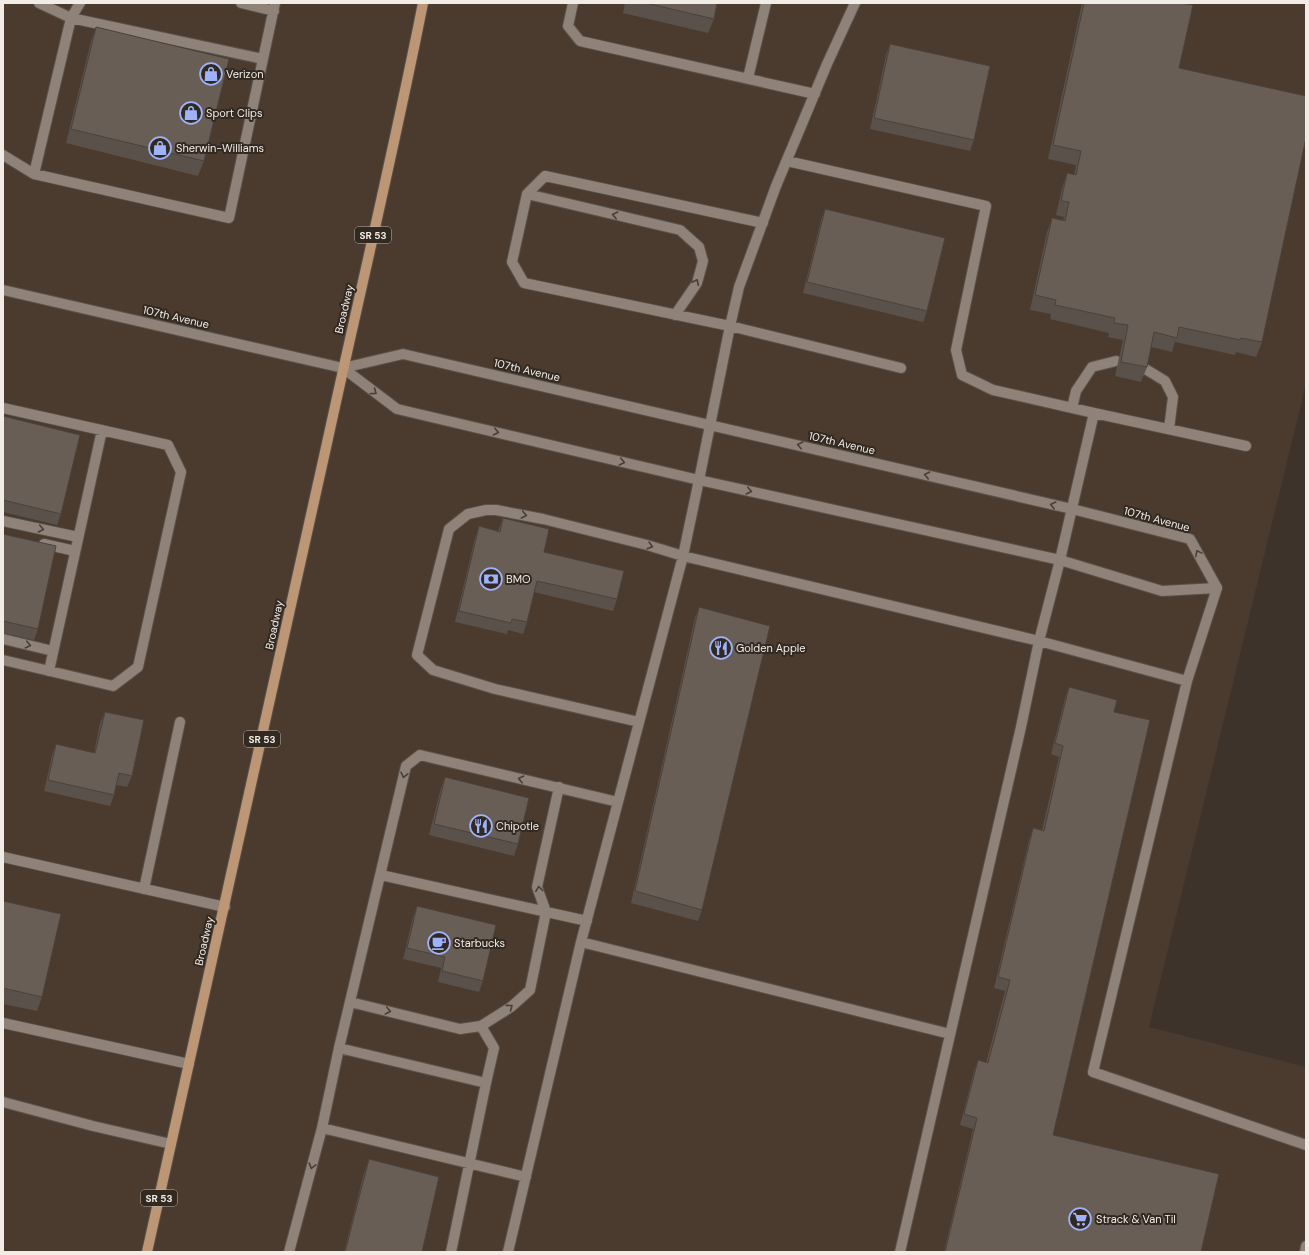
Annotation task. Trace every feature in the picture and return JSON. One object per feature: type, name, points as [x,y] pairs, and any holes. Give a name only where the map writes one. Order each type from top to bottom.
[{"type":"main road","name":"Broadway","points":[[147,1252],[188,1064],[225,907],[343,368],[404,102],[423,3]]},
{"type":"street","points":[[39,3],[71,18],[263,59]]},
{"type":"street","points":[[34,174],[71,18],[80,3]]},
{"type":"street","points":[[3,155],[34,174],[229,218],[275,7],[241,3]]},
{"type":"street","points":[[573,3],[568,26],[580,41],[815,94]]},
{"type":"street","points":[[748,78],[766,3]]},
{"type":"street","points":[[508,1252],[581,942],[683,556],[739,287],[787,161],[855,3]]},
{"type":"street","points":[[787,161],[986,206],[956,350],[962,375],[993,390],[1246,446]]},
{"type":"street","points":[[763,223],[545,176],[526,194],[512,262],[524,283],[730,326],[901,368]]},
{"type":"street","points":[[526,194],[680,230],[700,247],[703,261],[697,283],[675,314]]},
{"type":"street","name":"107th Avenue","points":[[3,290],[343,368],[397,409],[699,480],[1060,560],[1162,591],[1217,588],[1190,538],[710,424],[403,354],[343,368]]},
{"type":"street","points":[[1072,408],[1076,391],[1092,367],[1116,361]]},
{"type":"street","points":[[1142,367],[1165,381],[1173,397],[1169,429]]},
{"type":"street","points":[[3,408],[168,445],[181,472],[138,667],[113,686],[3,660]]},
{"type":"street","points":[[900,1252],[1021,727],[1039,642],[1060,560],[1094,413]]},
{"type":"street","points":[[49,671],[102,430]]},
{"type":"street","points":[[639,722],[495,689],[433,670],[417,655],[448,529],[468,514],[486,510],[496,510],[544,519],[648,545],[683,556],[1039,642],[1187,681]]},
{"type":"street","points":[[3,521],[78,537]]},
{"type":"street","points":[[32,541],[75,551]]},
{"type":"street","points":[[1217,588],[1187,681],[1093,1072],[1306,1145]]},
{"type":"street","points":[[3,640],[53,651]]},
{"type":"street","points":[[144,888],[180,722]]},
{"type":"street","points":[[289,1252],[322,1128],[339,1048],[406,766],[420,755],[618,802]]},
{"type":"street","points":[[350,1002],[460,1028],[481,1026],[511,1007],[530,990],[546,912],[537,887],[558,787]]},
{"type":"street","points":[[3,857],[225,907]]},
{"type":"street","points":[[381,875],[587,921]]},
{"type":"street","points":[[581,942],[950,1034]]},
{"type":"street","points":[[3,1023],[188,1064]]},
{"type":"street","points":[[451,1252],[494,1048],[481,1026]]},
{"type":"street","points":[[339,1048],[486,1083]]},
{"type":"street","points":[[3,1102],[94,1126],[171,1144]]},
{"type":"street","points":[[322,1128],[526,1177]]},
{"type":"street","points":[[1305,1252],[1306,1246]]},
{"type":"shaded area","points":[[3,3],[1306,3],[1306,384],[1149,1027],[1306,1067],[1306,1252],[3,1252]]},
{"type":"building","points":[[646,3],[717,3],[714,19]]},
{"type":"building","points":[[1084,3],[1181,3],[1193,5],[1179,68],[1306,96],[1306,138],[1262,342],[1241,338],[1240,340],[1179,327],[1177,338],[1154,332],[1147,367],[1121,362],[1128,325],[1114,323],[1115,318],[1055,305],[1056,300],[1035,295],[1052,218],[1065,221],[1069,202],[1061,201],[1067,173],[1076,175],[1081,151],[1053,145]]},
{"type":"building","points":[[96,27],[229,59],[204,161],[71,129]]},
{"type":"building","points":[[890,44],[990,66],[974,140],[874,118]]},
{"type":"building","points":[[825,209],[945,238],[927,311],[807,282]]},
{"type":"building","points":[[3,416],[80,435],[61,514],[3,500]]},
{"type":"building","points":[[503,518],[549,529],[544,552],[624,571],[617,599],[537,581],[527,622],[512,619],[511,623],[459,611],[479,526],[500,532]]},
{"type":"building","points":[[3,534],[56,546],[38,629],[3,621]]},
{"type":"building","points":[[699,607],[770,626],[702,910],[635,891]]},
{"type":"building","points":[[1069,687],[1117,700],[1114,712],[1150,720],[1053,1135],[1219,1174],[1201,1252],[945,1252],[977,1118],[964,1114],[978,1060],[988,1063],[1010,980],[998,977],[1033,828],[1044,831],[1063,746],[1055,743]]},
{"type":"building","points":[[105,712],[144,720],[132,776],[119,773],[114,795],[48,780],[56,744],[95,753]]},
{"type":"building","points":[[445,777],[529,798],[518,844],[434,824]]},
{"type":"building","points":[[3,901],[61,914],[42,997],[3,988]]},
{"type":"building","points":[[417,906],[496,925],[483,981],[442,971],[445,957],[407,948]]},
{"type":"building","points":[[369,1159],[439,1177],[422,1252],[345,1252]]},
{"type":"place","name":"Verizon","points":[[211,74]]},
{"type":"place","name":"Sport Clips","points":[[191,113]]},
{"type":"place","name":"Sherwin-Williams","points":[[160,148]]},
{"type":"place","name":"BMO","points":[[491,579]]},
{"type":"place","name":"Golden Apple","points":[[721,648]]},
{"type":"place","name":"Chipotle","points":[[481,826]]},
{"type":"place","name":"Starbucks","points":[[439,943]]},
{"type":"place","name":"Strack & Van Til","points":[[1080,1219]]}]
